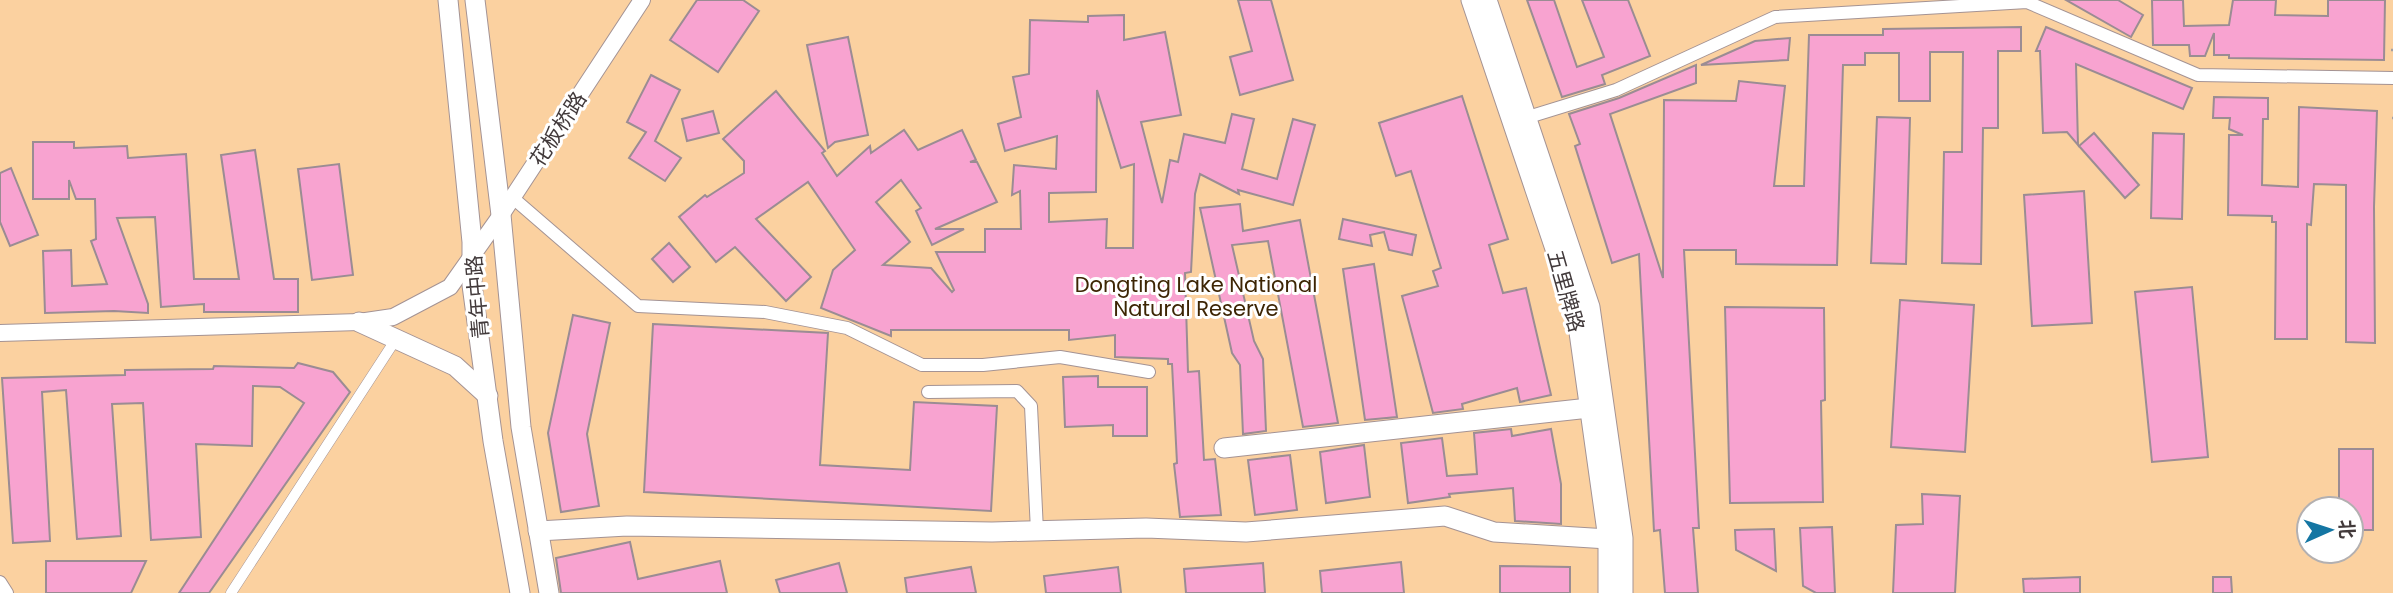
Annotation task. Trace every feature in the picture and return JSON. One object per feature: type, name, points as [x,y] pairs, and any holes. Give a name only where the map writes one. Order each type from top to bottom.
[{"type":"main road","name":"青年中路","points":[[448,0],[472,258],[472,285],[520,593]]},
{"type":"main road","name":"青年中路","points":[[475,0],[501,215],[521,427],[549,593]]},
{"type":"main road","name":"五里牌路","points":[[1471,0],[1590,307],[1623,538],[1623,593]]},
{"type":"main road","name":"五里牌路","points":[[1487,0],[1519,120],[1576,311],[1608,539],[1608,593]]},
{"type":"main road","points":[[359,322],[455,366],[488,396]]},
{"type":"main road","points":[[1224,448],[1589,408]]},
{"type":"main road","points":[[538,531],[627,526],[1037,531],[1146,528],[1246,532],[1446,516],[1494,532],[1608,539]]},
{"type":"street","name":"花板桥路","points":[[0,333],[359,322],[393,317],[450,287],[513,198],[642,0]]},
{"type":"street","points":[[1519,120],[1616,90],[1775,17],[2027,2],[2198,75],[2393,78]]},
{"type":"street","points":[[513,198],[638,306],[765,312],[847,328],[922,365],[983,365],[1060,357],[1149,372]]},
{"type":"street","points":[[231,593],[396,339]]},
{"type":"street","points":[[928,392],[1017,391],[1031,406],[1037,531]]},
{"type":"street","points":[[0,582],[7,593]]},
{"type":"green space","name":"Dongting Lake National Natural Reserve","points":[[0,0],[2393,0],[2393,593],[0,593]]},
{"type":"building","points":[[697,0],[743,0],[759,11],[718,72],[670,40]]},
{"type":"building","points":[[1238,0],[1271,0],[1293,80],[1240,95],[1230,57],[1252,51]]},
{"type":"building","points":[[1527,0],[1554,0],[1577,67],[1604,57],[1582,0],[1628,0],[1650,56],[1602,75],[1605,84],[1562,97]]},
{"type":"building","points":[[2066,0],[2118,0],[2143,15],[2131,37]]},
{"type":"building","points":[[2152,0],[2183,0],[2184,26],[2229,25],[2233,0],[2276,0],[2275,15],[2328,16],[2328,0],[2385,0],[2384,60],[2229,58],[2229,55],[2214,55],[2214,33],[2205,56],[2190,56],[2189,45],[2153,45]]},
{"type":"building","points":[[1124,15],[1124,40],[1165,32],[1181,115],[1141,122],[1162,203],[1170,160],[1178,162],[1184,134],[1225,143],[1232,114],[1254,119],[1242,169],[1277,179],[1293,119],[1315,125],[1293,205],[1238,190],[1239,194],[1200,174],[1195,194],[1191,272],[1185,273],[1188,372],[1199,371],[1204,460],[1215,459],[1221,515],[1180,517],[1174,464],[1177,463],[1172,364],[1168,364],[1168,359],[1115,357],[1115,335],[1069,340],[1069,330],[891,330],[891,336],[821,308],[833,270],[855,250],[808,182],[756,219],[811,277],[786,301],[735,247],[716,262],[679,217],[705,195],[707,197],[744,173],[744,161],[723,139],[776,91],[825,151],[822,153],[837,176],[870,146],[871,153],[904,130],[918,150],[962,130],[976,160],[970,162],[977,162],[997,202],[935,229],[964,229],[932,245],[916,211],[921,208],[901,180],[876,202],[910,242],[883,265],[931,268],[952,292],[954,290],[936,252],[985,252],[985,229],[1021,229],[1020,191],[1012,195],[1014,165],[1056,169],[1057,136],[1005,151],[998,124],[1021,117],[1013,77],[1029,74],[1030,20],[1088,22],[1088,16]],"holes":[[[1097,90],[1121,168],[1134,164],[1133,248],[1106,248],[1107,219],[1049,222],[1049,193],[1096,192]]]},
{"type":"building","points":[[2021,27],[2021,51],[1998,51],[1998,128],[1983,128],[1981,264],[1942,263],[1944,152],[1962,152],[1963,52],[1930,52],[1930,101],[1899,101],[1899,53],[1865,53],[1865,65],[1843,65],[1837,265],[1736,264],[1736,250],[1684,250],[1699,528],[1693,528],[1698,593],[1665,593],[1660,530],[1654,531],[1639,254],[1612,263],[1575,146],[1580,144],[1569,114],[1619,98],[1696,65],[1696,83],[1610,114],[1663,278],[1664,100],[1736,101],[1739,81],[1785,86],[1774,186],[1804,186],[1809,35],[1883,35],[1883,29]]},
{"type":"building","points":[[2046,27],[2192,88],[2183,109],[2076,64],[2078,145],[2067,132],[2043,133],[2040,51],[2036,51]]},
{"type":"building","points":[[848,37],[868,135],[835,142],[828,148],[807,45]]},
{"type":"building","points":[[1790,38],[1788,60],[1701,65],[1755,41]]},
{"type":"building","points":[[651,75],[680,90],[655,141],[681,158],[665,181],[629,158],[646,132],[627,122]]},
{"type":"building","points":[[1462,96],[1508,239],[1489,245],[1503,293],[1526,288],[1551,395],[1520,402],[1517,388],[1462,404],[1463,409],[1433,413],[1402,296],[1438,286],[1433,271],[1441,268],[1411,171],[1396,176],[1379,123]]},
{"type":"building","points":[[2214,97],[2268,98],[2268,119],[2263,119],[2262,185],[2298,187],[2299,107],[2377,111],[2374,207],[2375,343],[2346,342],[2346,185],[2314,184],[2311,225],[2307,224],[2307,339],[2275,339],[2276,222],[2272,222],[2272,216],[2228,215],[2229,135],[2243,135],[2229,129],[2230,118],[2213,118]]},
{"type":"building","points":[[713,111],[719,133],[687,141],[682,119]]},
{"type":"building","points":[[1877,117],[1910,118],[1906,264],[1871,263]]},
{"type":"building","points":[[2094,133],[2139,185],[2125,198],[2079,146]]},
{"type":"building","points":[[2153,133],[2184,134],[2182,219],[2151,218]]},
{"type":"building","points":[[33,142],[74,142],[74,148],[127,146],[128,158],[186,154],[194,279],[239,279],[221,155],[255,150],[274,279],[298,279],[298,312],[204,312],[204,304],[161,307],[155,217],[117,218],[148,304],[148,313],[45,313],[43,251],[71,250],[72,286],[107,284],[91,241],[96,239],[95,199],[76,199],[69,180],[69,199],[33,199]]},
{"type":"building","points":[[339,164],[353,275],[312,280],[298,169]]},
{"type":"building","points":[[11,168],[38,235],[10,246],[0,222],[0,173]]},
{"type":"building","points":[[2084,191],[2092,323],[2032,326],[2024,195]]},
{"type":"building","points":[[1240,204],[1243,231],[1300,220],[1338,423],[1303,427],[1268,241],[1232,245],[1254,341],[1263,359],[1266,431],[1243,434],[1240,365],[1232,353],[1200,208]]},
{"type":"building","points":[[1343,219],[1416,235],[1412,255],[1389,250],[1384,232],[1370,235],[1372,246],[1339,239]]},
{"type":"building","points":[[669,243],[690,267],[673,282],[652,259]]},
{"type":"building","points":[[1374,264],[1397,417],[1365,420],[1343,269]]},
{"type":"building","points":[[2192,287],[2208,457],[2152,462],[2135,292]]},
{"type":"building","points":[[1900,300],[1974,305],[1965,452],[1891,447]]},
{"type":"building","points":[[1725,307],[1824,308],[1825,400],[1821,401],[1823,502],[1730,503]]},
{"type":"building","points":[[573,315],[610,323],[587,434],[599,506],[561,512],[548,433]]},
{"type":"building","points":[[653,324],[828,333],[820,465],[910,470],[914,402],[997,406],[991,511],[644,492]]},
{"type":"building","points":[[298,363],[333,372],[350,392],[209,593],[179,593],[304,403],[280,387],[253,386],[252,446],[196,444],[201,537],[151,540],[143,403],[112,404],[121,536],[77,539],[66,390],[42,392],[50,541],[13,543],[2,378],[125,375],[125,370],[213,369],[214,366],[294,368]]},
{"type":"building","points":[[1098,376],[1098,387],[1147,387],[1147,436],[1113,436],[1113,425],[1065,427],[1063,377]]},
{"type":"building","points":[[1511,429],[1512,436],[1551,429],[1561,484],[1561,524],[1515,521],[1513,488],[1449,494],[1450,497],[1408,503],[1401,443],[1442,438],[1447,476],[1477,474],[1474,433]]},
{"type":"building","points":[[1364,445],[1370,497],[1326,503],[1320,452]]},
{"type":"building","points":[[2339,449],[2373,449],[2373,530],[2365,530],[2365,495],[2339,495]]},
{"type":"building","points":[[1290,455],[1297,510],[1255,515],[1248,460]]},
{"type":"building","points":[[1922,494],[1960,496],[1955,593],[1893,593],[1896,525],[1923,524]]},
{"type":"building","points":[[1832,527],[1835,593],[1816,593],[1803,586],[1800,528]]},
{"type":"building","points":[[1774,529],[1776,571],[1736,550],[1735,530]]},
{"type":"building","points":[[630,542],[638,579],[720,561],[727,593],[561,593],[556,558]]},
{"type":"building","points":[[46,561],[146,561],[131,593],[46,593]]},
{"type":"building","points":[[1401,562],[1404,593],[1322,593],[1320,571]]},
{"type":"building","points":[[839,563],[847,593],[780,593],[776,580]]},
{"type":"building","points":[[1263,563],[1265,593],[1186,593],[1184,569]]},
{"type":"building","points":[[1500,566],[1570,567],[1570,593],[1500,593]]},
{"type":"building","points":[[971,567],[976,593],[907,593],[905,578]]},
{"type":"building","points":[[1118,567],[1121,593],[1046,593],[1044,576]]},
{"type":"building","points":[[2080,577],[2080,593],[2024,593],[2023,579]]},
{"type":"building","points":[[2213,577],[2231,577],[2232,593],[2213,593]]}]
